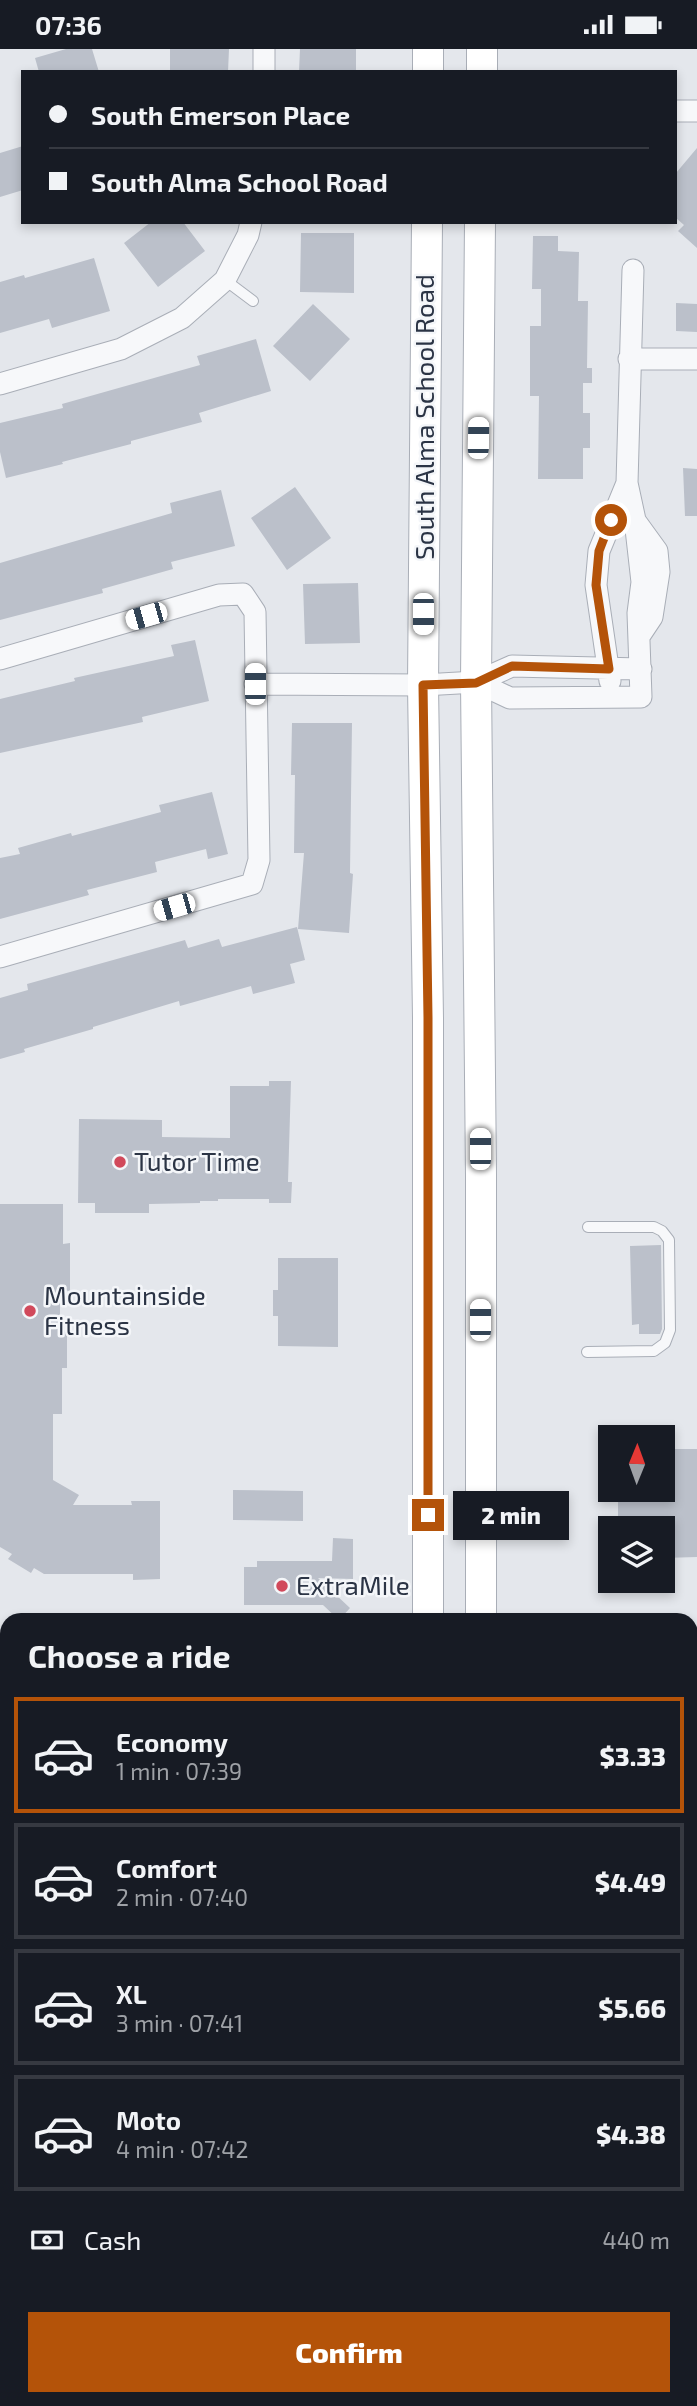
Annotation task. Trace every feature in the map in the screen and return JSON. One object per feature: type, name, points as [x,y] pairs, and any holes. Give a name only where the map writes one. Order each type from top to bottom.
[{"type":"main road","points":[[428,49],[428,70]]},
{"type":"main road","points":[[482,49],[482,70]]},
{"type":"main road","name":"South Alma School Road","points":[[427,224],[423,685],[428,1018],[428,1613]]},
{"type":"main road","name":"South Alma School Road","points":[[481,224],[476,683],[488,1175],[481,1613]]},
{"type":"street","points":[[264,49],[264,70]]},
{"type":"street","points":[[677,111],[697,111]]},
{"type":"street","points":[[0,384],[121,349],[182,318],[225,280],[248,235],[251,224]]},
{"type":"street","points":[[476,683],[510,698],[641,697],[638,613],[642,582],[635,520],[626,483],[634,270]]},
{"type":"street","points":[[629,359],[697,359]]},
{"type":"street","points":[[611,698],[596,585],[599,551],[626,483]]},
{"type":"street","points":[[0,659],[219,594],[243,594],[255,612],[259,860],[252,884],[0,957]]},
{"type":"street","points":[[255,684],[476,683],[512,666],[641,669]]},
{"type":"lane","points":[[225,280],[253,300]]},
{"type":"lane","points":[[587,1227],[654,1227],[662,1231],[668,1240],[670,1330],[665,1343],[654,1351],[587,1352]]},
{"type":"building","points":[[66,49],[92,49],[98,70],[38,70],[35,58]]},
{"type":"building","points":[[170,49],[229,49],[228,70],[170,70]]},
{"type":"building","points":[[300,49],[356,49],[356,70],[299,70]]},
{"type":"building","points":[[21,147],[21,191],[0,197],[0,153]]},
{"type":"building","points":[[697,148],[697,248],[678,231],[684,225],[677,219],[677,172]]},
{"type":"building","points":[[148,224],[185,224],[205,251],[158,287],[124,243]]},
{"type":"building","points":[[301,233],[354,233],[354,293],[300,292]]},
{"type":"building","points":[[533,236],[558,236],[558,251],[579,252],[578,301],[588,301],[587,368],[592,368],[592,383],[583,383],[583,413],[590,413],[590,448],[583,448],[583,479],[538,479],[539,396],[530,396],[530,326],[541,326],[541,289],[532,289]]},
{"type":"building","points":[[94,258],[110,311],[52,328],[49,319],[0,333],[0,282],[24,275],[25,278]]},
{"type":"building","points":[[676,303],[697,304],[697,332],[676,331]]},
{"type":"building","points":[[313,304],[350,339],[310,381],[273,346]]},
{"type":"building","points":[[256,339],[271,391],[199,413],[202,422],[131,441],[131,444],[62,462],[63,464],[6,478],[0,452],[0,423],[63,408],[62,404],[200,365],[197,356]]},
{"type":"building","points":[[683,468],[697,469],[697,516],[685,516]]},
{"type":"building","points":[[295,487],[331,538],[287,570],[251,518]]},
{"type":"building","points":[[221,490],[235,546],[171,562],[173,569],[102,589],[103,593],[0,620],[0,563],[172,513],[170,503]]},
{"type":"building","points":[[358,583],[360,643],[305,644],[303,584]]},
{"type":"building","points":[[195,640],[209,701],[142,717],[143,722],[0,753],[0,699],[75,681],[74,678],[174,656],[171,645]]},
{"type":"building","points":[[292,723],[352,723],[350,873],[353,874],[349,933],[298,929],[304,853],[294,853],[295,775],[291,775]]},
{"type":"building","points":[[212,792],[228,854],[208,859],[206,849],[155,862],[157,872],[87,890],[89,895],[0,919],[0,858],[20,854],[18,848],[161,812],[159,805]]},
{"type":"building","points":[[297,927],[305,960],[290,964],[295,983],[253,994],[251,986],[180,1006],[179,1001],[24,1049],[25,1052],[0,1059],[0,998],[28,990],[27,984],[185,940],[188,948],[219,939],[222,947]]},
{"type":"building","points":[[269,1081],[291,1081],[288,1182],[292,1182],[291,1203],[269,1203],[269,1199],[218,1199],[200,1203],[149,1204],[149,1213],[95,1213],[95,1203],[78,1203],[79,1119],[162,1120],[162,1137],[230,1138],[230,1086],[269,1086]]},
{"type":"building","points":[[0,1204],[63,1204],[63,1244],[70,1243],[70,1291],[60,1290],[60,1331],[67,1330],[67,1368],[62,1368],[62,1414],[53,1414],[53,1480],[79,1495],[73,1505],[132,1505],[131,1501],[160,1501],[160,1579],[133,1580],[133,1574],[44,1574],[34,1568],[31,1573],[8,1559],[12,1554],[0,1547]]},
{"type":"building","points":[[661,1245],[662,1329],[660,1334],[639,1334],[639,1324],[632,1325],[630,1246]]},
{"type":"building","points":[[278,1258],[338,1258],[338,1347],[278,1346],[278,1316],[273,1316],[273,1290],[278,1290]]},
{"type":"building","points":[[676,1449],[697,1449],[697,1557],[675,1558],[675,1516],[618,1516],[618,1502],[675,1502]]},
{"type":"building","points":[[233,1490],[303,1491],[303,1521],[233,1520]]},
{"type":"building","name":"ExtraMile","points":[[333,1538],[353,1539],[353,1579],[318,1578],[350,1608],[345,1613],[332,1613],[323,1605],[244,1605],[244,1567],[257,1567],[257,1561],[332,1561]]},
{"type":"place","name":"Tutor Time","points":[[120,1162]]},
{"type":"place","name":"Mountainside Fitness","points":[[30,1311]]},
{"type":"place","name":"ExtraMile","points":[[282,1586]]},
{"type":"route","points":[[428,1515],[428,1018],[423,685],[476,683],[512,666],[609,669],[596,585],[599,551],[611,520]]}]
